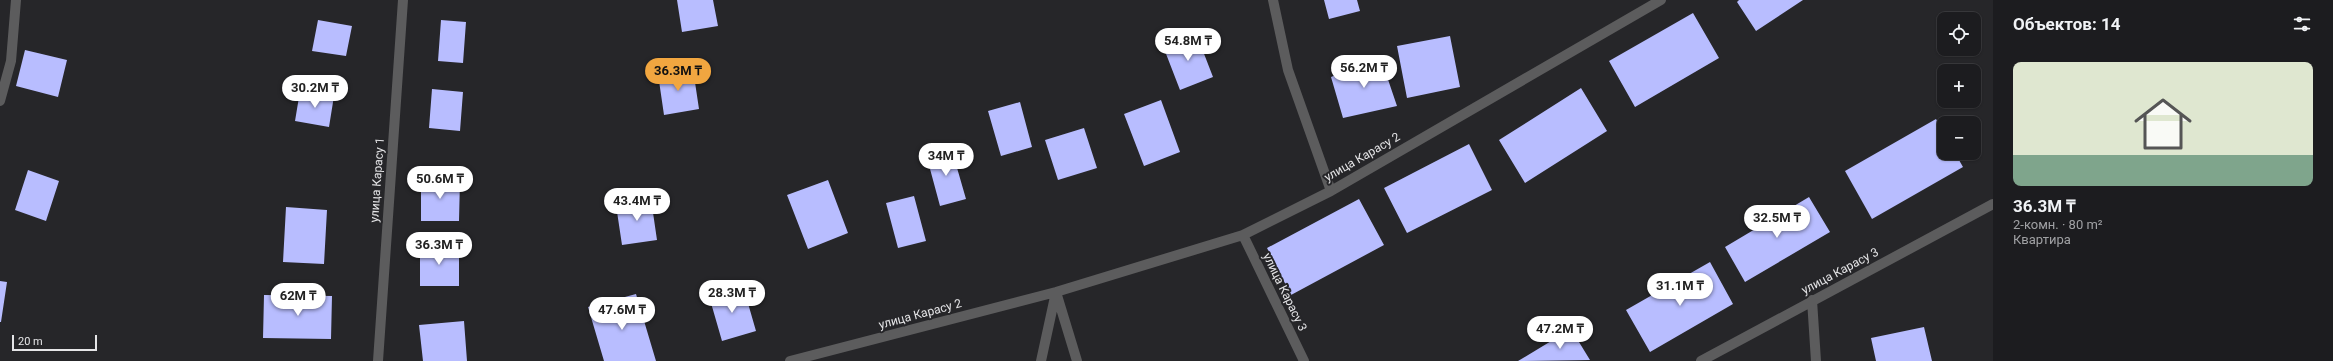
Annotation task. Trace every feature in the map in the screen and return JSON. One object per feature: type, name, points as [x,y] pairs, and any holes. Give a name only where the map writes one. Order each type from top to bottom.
[{"type":"street","points":[[0,101],[10,61],[16,0]]},
{"type":"street","name":"улица Карасу 1","points":[[378,361],[403,0]]},
{"type":"street","points":[[1273,0],[1288,70],[1331,190]]},
{"type":"street","name":"улица Карасу 2","points":[[790,361],[1056,292],[1242,235],[1331,190],[1661,0]]},
{"type":"street","name":"улица Карасу 3","points":[[1701,361],[1993,204]]},
{"type":"street","name":"улица Карасу 3","points":[[1242,235],[1304,361]]},
{"type":"street","points":[[1042,361],[1056,292]]},
{"type":"street","points":[[1056,292],[1077,361]]},
{"type":"street","points":[[1812,300],[1816,361]]},
{"type":"building","points":[[677,0],[713,0],[718,26],[682,32]]},
{"type":"building","points":[[1324,0],[1357,0],[1360,11],[1329,19]]},
{"type":"building","points":[[1739,0],[1803,0],[1756,31],[1737,2]]},
{"type":"building","points":[[1693,13],[1719,58],[1635,107],[1609,61]]},
{"type":"building","points":[[318,20],[352,26],[346,56],[312,51]]},
{"type":"building","points":[[441,20],[466,22],[463,63],[438,61]]},
{"type":"building","points":[[1196,33],[1213,77],[1180,90],[1163,46]]},
{"type":"building","points":[[1450,36],[1460,87],[1407,98],[1397,46]]},
{"type":"building","points":[[25,50],[67,60],[58,97],[16,86]]},
{"type":"building","points":[[1380,56],[1397,106],[1343,118],[1331,77]]},
{"type":"building","points":[[693,69],[699,109],[664,115],[658,74]]},
{"type":"building","points":[[1581,88],[1607,131],[1525,183],[1499,140]]},
{"type":"building","points":[[432,89],[463,92],[460,131],[429,128]]},
{"type":"building","points":[[300,91],[334,96],[329,127],[295,121]]},
{"type":"building","points":[[1161,100],[1180,152],[1144,166],[1124,114]]},
{"type":"building","points":[[1020,102],[1032,147],[1001,156],[988,111]]},
{"type":"building","points":[[1936,119],[1937,160],[1959,160],[1963,167],[1872,219],[1845,171]]},
{"type":"building","points":[[1084,128],[1097,168],[1058,180],[1045,140]]},
{"type":"building","points":[[1469,144],[1492,190],[1407,233],[1384,188]]},
{"type":"building","points":[[951,147],[966,199],[940,206],[926,154]]},
{"type":"building","points":[[28,170],[59,181],[46,221],[15,210]]},
{"type":"building","points":[[421,180],[460,180],[459,221],[421,221]]},
{"type":"building","points":[[828,180],[848,233],[808,249],[787,195]]},
{"type":"building","points":[[914,196],[926,241],[898,248],[886,203]]},
{"type":"building","points":[[1809,197],[1830,232],[1745,282],[1725,247]]},
{"type":"building","points":[[651,199],[657,240],[622,245],[616,205]]},
{"type":"building","points":[[1359,199],[1384,245],[1291,295],[1267,248]]},
{"type":"building","points":[[286,207],[327,210],[324,264],[283,262]]},
{"type":"building","points":[[420,245],[459,246],[459,286],[420,286]]},
{"type":"building","points":[[1710,262],[1733,304],[1650,352],[1626,310]]},
{"type":"building","points":[[0,281],[7,282],[1,322],[0,322]]},
{"type":"building","points":[[743,286],[756,331],[722,341],[709,296]]},
{"type":"building","points":[[636,294],[656,361],[604,361],[588,307]]},
{"type":"building","points":[[264,295],[332,296],[331,339],[263,338]]},
{"type":"building","points":[[464,321],[467,361],[423,361],[419,325]]},
{"type":"building","points":[[1924,327],[1932,361],[1876,361],[1871,338]]},
{"type":"building","points":[[1571,329],[1590,360],[1518,361]]}]
